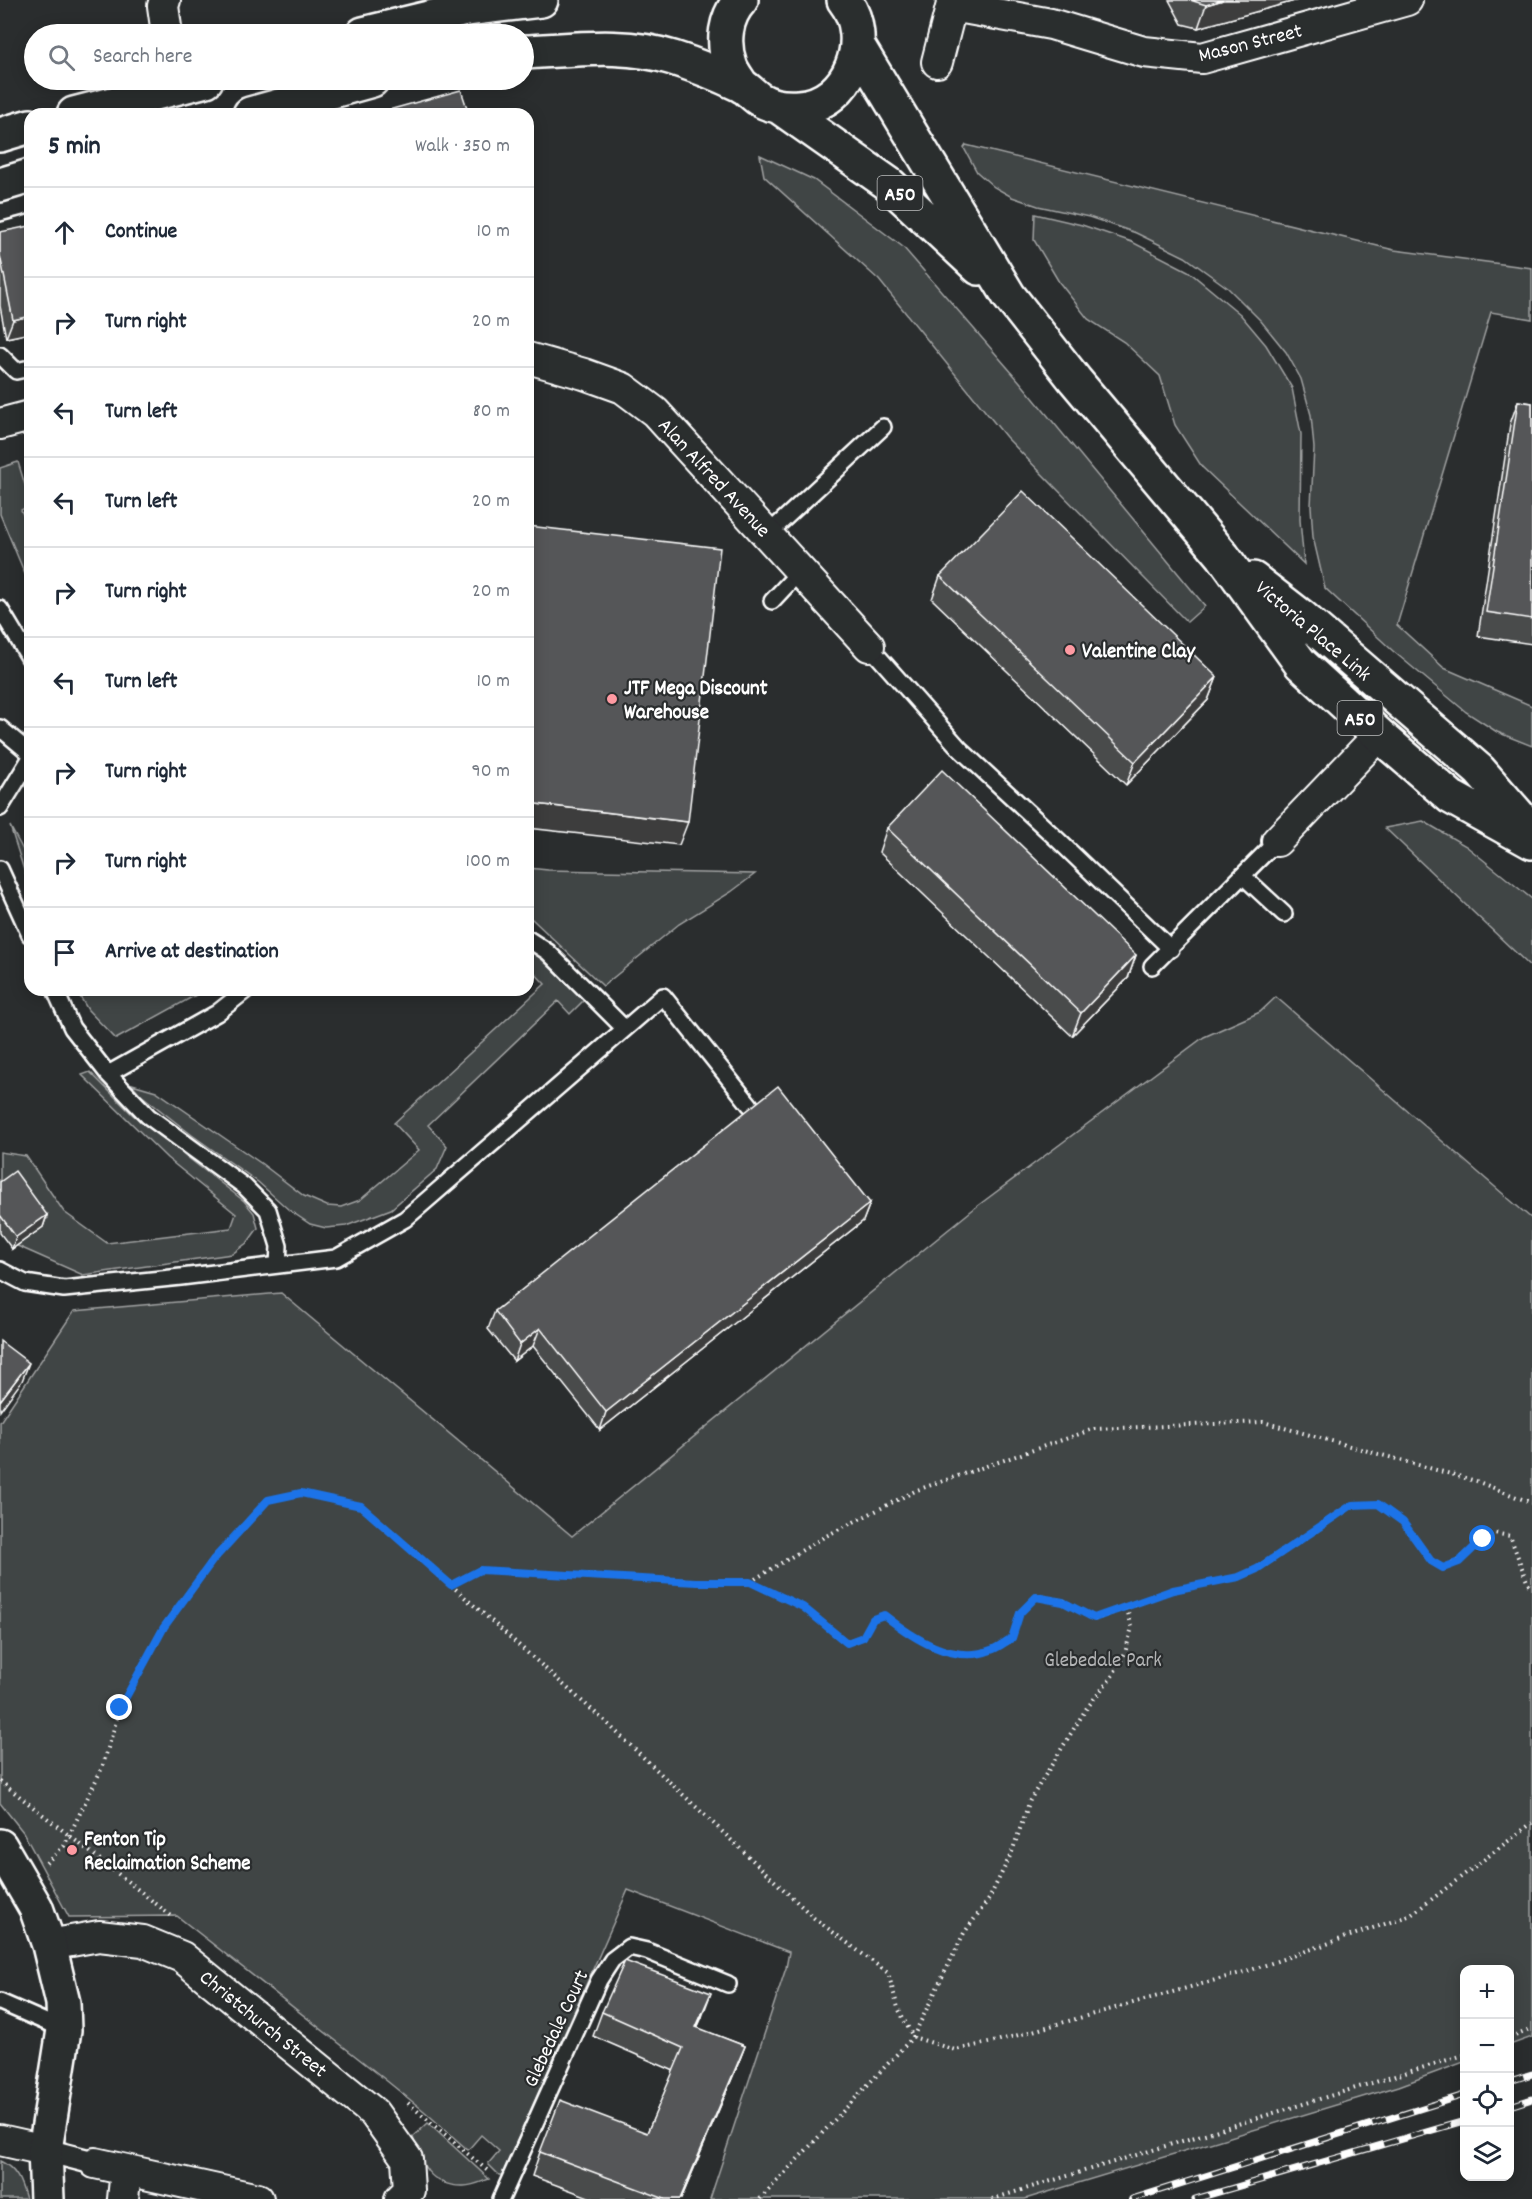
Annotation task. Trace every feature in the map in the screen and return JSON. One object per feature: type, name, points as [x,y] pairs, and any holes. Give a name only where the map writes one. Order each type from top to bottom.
[{"type":"main road","points":[[404,24],[466,9],[541,0]]},
{"type":"main road","name":"A50","points":[[741,0],[728,21],[725,43],[730,66],[742,86]]},
{"type":"main road","name":"A50","points":[[534,52],[625,48],[672,57],[742,86],[760,100],[778,106],[801,107],[823,100],[841,86],[853,66],[856,17]]},
{"type":"main road","name":"Victoria Place Link","points":[[856,17],[1009,296]]},
{"type":"main road","points":[[97,108],[167,90]]},
{"type":"main road","points":[[272,108],[336,90]]},
{"type":"main road","name":"Victoria Place Link","points":[[778,106],[889,184],[1009,296],[1082,388],[1223,556],[1301,664],[1451,797],[1532,842]]},
{"type":"main road","points":[[0,135],[24,128]]},
{"type":"main road","points":[[0,184],[24,178]]},
{"type":"main road","name":"Victoria Place Link","points":[[1223,556],[1302,617],[1479,770],[1532,831]]},
{"type":"main road","points":[[0,1846],[36,1908],[49,1945],[63,2003],[64,2030],[45,2150],[47,2199]]},
{"type":"street","points":[[165,0],[163,6],[166,24]]},
{"type":"street","name":"Mason Street","points":[[937,62],[952,3],[1051,24],[1144,52],[1202,58],[1407,0]]},
{"type":"street","name":"Alan Alfred Avenue","points":[[534,360],[624,388],[655,412],[869,646]]},
{"type":"street","points":[[0,424],[24,418]]},
{"type":"street","points":[[1277,841],[1379,735]]},
{"type":"street","name":"Christchurch Street","points":[[49,1945],[99,1936],[143,1941],[182,1957],[374,2113],[407,2159],[409,2190],[400,2199]]},
{"type":"street","points":[[0,2140],[258,2199]]},
{"type":"street","points":[[123,2199],[126,2170]]},
{"type":"lane","points":[[0,231],[24,225]]},
{"type":"lane","points":[[0,355],[16,371],[24,369]]},
{"type":"lane","points":[[768,534],[883,427]]},
{"type":"lane","points":[[772,601],[800,571]]},
{"type":"lane","points":[[0,609],[24,649]]},
{"type":"lane","points":[[869,646],[960,749],[1171,949]]},
{"type":"lane","points":[[0,728],[24,748]]},
{"type":"lane","points":[[0,808],[24,769]]},
{"type":"lane","points":[[1152,966],[1277,841]]},
{"type":"lane","points":[[0,869],[24,922]]},
{"type":"lane","points":[[1243,876],[1284,914]]},
{"type":"lane","points":[[534,943],[548,952],[625,1029]]},
{"type":"lane","points":[[58,996],[72,1028],[108,1074],[148,1116],[244,1185],[268,1210],[279,1246],[279,1265]]},
{"type":"lane","points":[[108,1074],[217,1013],[238,996]]},
{"type":"lane","points":[[0,1270],[25,1283],[64,1289],[336,1258],[405,1219],[663,996],[750,1105]]},
{"type":"lane","name":"Glebedale Court","points":[[501,2199],[599,1980],[612,1960],[629,1947],[647,1951],[728,1984]]},
{"type":"lane","points":[[0,2002],[64,2030]]},
{"type":"path","points":[[750,1582],[824,1538],[917,1490],[1094,1429],[1263,1422],[1476,1482],[1532,1503]]},
{"type":"path","points":[[23,1886],[63,1846],[102,1768],[120,1708],[164,1627],[213,1560],[268,1500],[301,1493],[361,1506],[609,1725],[814,1918],[888,1973],[898,2008],[913,2037],[955,2050],[993,2042],[1238,1974],[1411,1915],[1532,1823]]},
{"type":"path","points":[[451,1585],[480,1570],[696,1582],[750,1582],[803,1607],[847,1643],[863,1637],[873,1619],[884,1615],[909,1635],[930,1645],[963,1655],[991,1651],[1012,1638],[1020,1613],[1036,1597],[1063,1602],[1094,1618],[1173,1590],[1239,1577],[1257,1569],[1352,1505],[1378,1504],[1403,1522],[1431,1561],[1443,1568],[1459,1562],[1483,1539],[1494,1533],[1510,1536],[1528,1584],[1532,1588]]},
{"type":"path","points":[[760,2199],[913,2037],[964,1933],[993,1890],[1012,1852],[1030,1800],[1086,1709],[1113,1675],[1125,1653],[1132,1628],[1126,1606]]},
{"type":"path","points":[[1514,2036],[1532,2029]]},
{"type":"path","points":[[992,2199],[1460,2056]]},
{"type":"green space","points":[[966,145],[1394,250],[1532,268],[1532,319],[1491,312],[1397,625],[1444,668],[1532,706],[1532,746],[1497,732],[1466,712],[1393,651],[1325,588],[1313,537],[1311,506],[1314,448],[1311,415],[1301,379],[1286,352],[1261,321],[1228,288],[1185,257],[1136,233],[1089,217],[1038,206],[1012,197],[994,187],[977,172],[964,148]]},
{"type":"green space","points":[[760,155],[814,180],[903,247],[1020,382],[1205,606],[1187,622],[1006,437],[879,280],[764,176]]},
{"type":"green space","points":[[1035,214],[1082,225],[1132,242],[1188,271],[1240,314],[1266,345],[1292,388],[1301,434],[1300,520],[1304,564],[1202,467],[1175,425],[1160,376],[1124,342],[1088,319],[1059,282],[1034,240]]},
{"type":"green space","points":[[18,462],[24,482],[24,508],[21,510],[24,517],[24,572],[0,514],[0,468]]},
{"type":"green space","points":[[1423,821],[1466,846],[1532,899],[1532,968],[1385,828]]},
{"type":"green space","points":[[10,826],[24,852],[24,870]]},
{"type":"green space","points":[[534,869],[755,874],[731,892],[679,924],[603,986],[534,921]]},
{"type":"green space","points":[[534,954],[584,1000],[570,1014],[558,1001],[428,1125],[447,1146],[437,1169],[391,1209],[346,1226],[326,1228],[310,1224],[289,1210],[258,1182],[141,1095],[132,1084],[156,1091],[304,1196],[327,1206],[341,1207],[360,1200],[419,1150],[394,1123],[545,984],[534,972]]},
{"type":"green space","points":[[80,996],[194,996],[116,1039],[88,1010]]},
{"type":"green space","name":"Glebedale Park","points":[[1276,997],[1532,1219],[1532,2037],[1514,2044],[1514,1965],[1460,1965],[1460,2063],[1399,2086],[1025,2199],[710,2199],[786,1968],[789,1952],[628,1890],[502,2175],[499,2175],[488,2164],[499,2151],[481,2135],[468,2150],[377,2073],[177,1916],[69,1917],[23,1832],[0,1803],[0,1422],[74,1311],[281,1293],[572,1536],[976,1207],[1204,1037],[1260,1012]]},
{"type":"green space","points":[[90,1072],[133,1115],[244,1201],[254,1213],[258,1228],[248,1242],[232,1254],[83,1275],[13,1244],[48,1218],[15,1173],[0,1185],[0,1152],[26,1156],[64,1212],[107,1243],[231,1228],[236,1214],[167,1158],[82,1075]]},
{"type":"green space","points":[[428,2123],[489,2179],[465,2186],[451,2185],[434,2178],[423,2164],[413,2137]]},
{"type":"green space","points":[[0,2161],[14,2172],[26,2199],[0,2199]]},
{"type":"building","points":[[1190,0],[1223,0],[1206,5]]},
{"type":"building","points":[[461,90],[467,108],[396,108]]},
{"type":"building","points":[[24,227],[24,317],[13,320],[0,255],[0,232]]},
{"type":"building","points":[[1518,401],[1532,403],[1532,619],[1486,612]]},
{"type":"building","name":"Valentine Clay","points":[[1023,491],[1217,677],[1135,762],[940,576]]},
{"type":"building","name":"JTF Mega Discount Warehouse","points":[[534,527],[720,548],[688,822],[534,804]]},
{"type":"building","points":[[942,770],[1136,955],[1081,1013],[887,828]]},
{"type":"building","points":[[778,1086],[870,1203],[606,1412],[540,1328],[520,1344],[495,1311]]},
{"type":"building","points":[[15,1171],[47,1215],[16,1237],[0,1215],[0,1182]]},
{"type":"building","points":[[0,1341],[29,1363],[0,1401]]},
{"type":"building","points":[[625,1961],[711,1993],[696,2027],[745,2046],[680,2199],[665,2199],[540,2152],[560,2100],[647,2133],[683,2048],[602,2012]]},
{"type":"railway","points":[[1514,2080],[1532,2074]]},
{"type":"railway","points":[[1132,2199],[1460,2096]]},
{"type":"railway","points":[[1514,2105],[1532,2099]]},
{"type":"railway","points":[[1195,2199],[1460,2122]]},
{"type":"place","name":"Valentine Clay","points":[[1070,650]]},
{"type":"place","name":"JTF Mega Discount Warehouse","points":[[612,699]]},
{"type":"place","name":"Fenton Tip Reclaimation Scheme","points":[[72,1850]]},
{"type":"route","points":[[120,1708],[164,1627],[213,1560],[268,1500],[301,1493],[361,1506],[451,1585],[480,1570],[696,1582],[750,1582],[803,1607],[847,1643],[863,1637],[873,1619],[884,1615],[909,1635],[930,1645],[963,1655],[991,1651],[1012,1638],[1020,1613],[1036,1597],[1063,1602],[1094,1618],[1173,1590],[1239,1577],[1257,1569],[1352,1505],[1378,1504],[1403,1522],[1431,1561],[1443,1568],[1459,1562],[1483,1539]]}]
